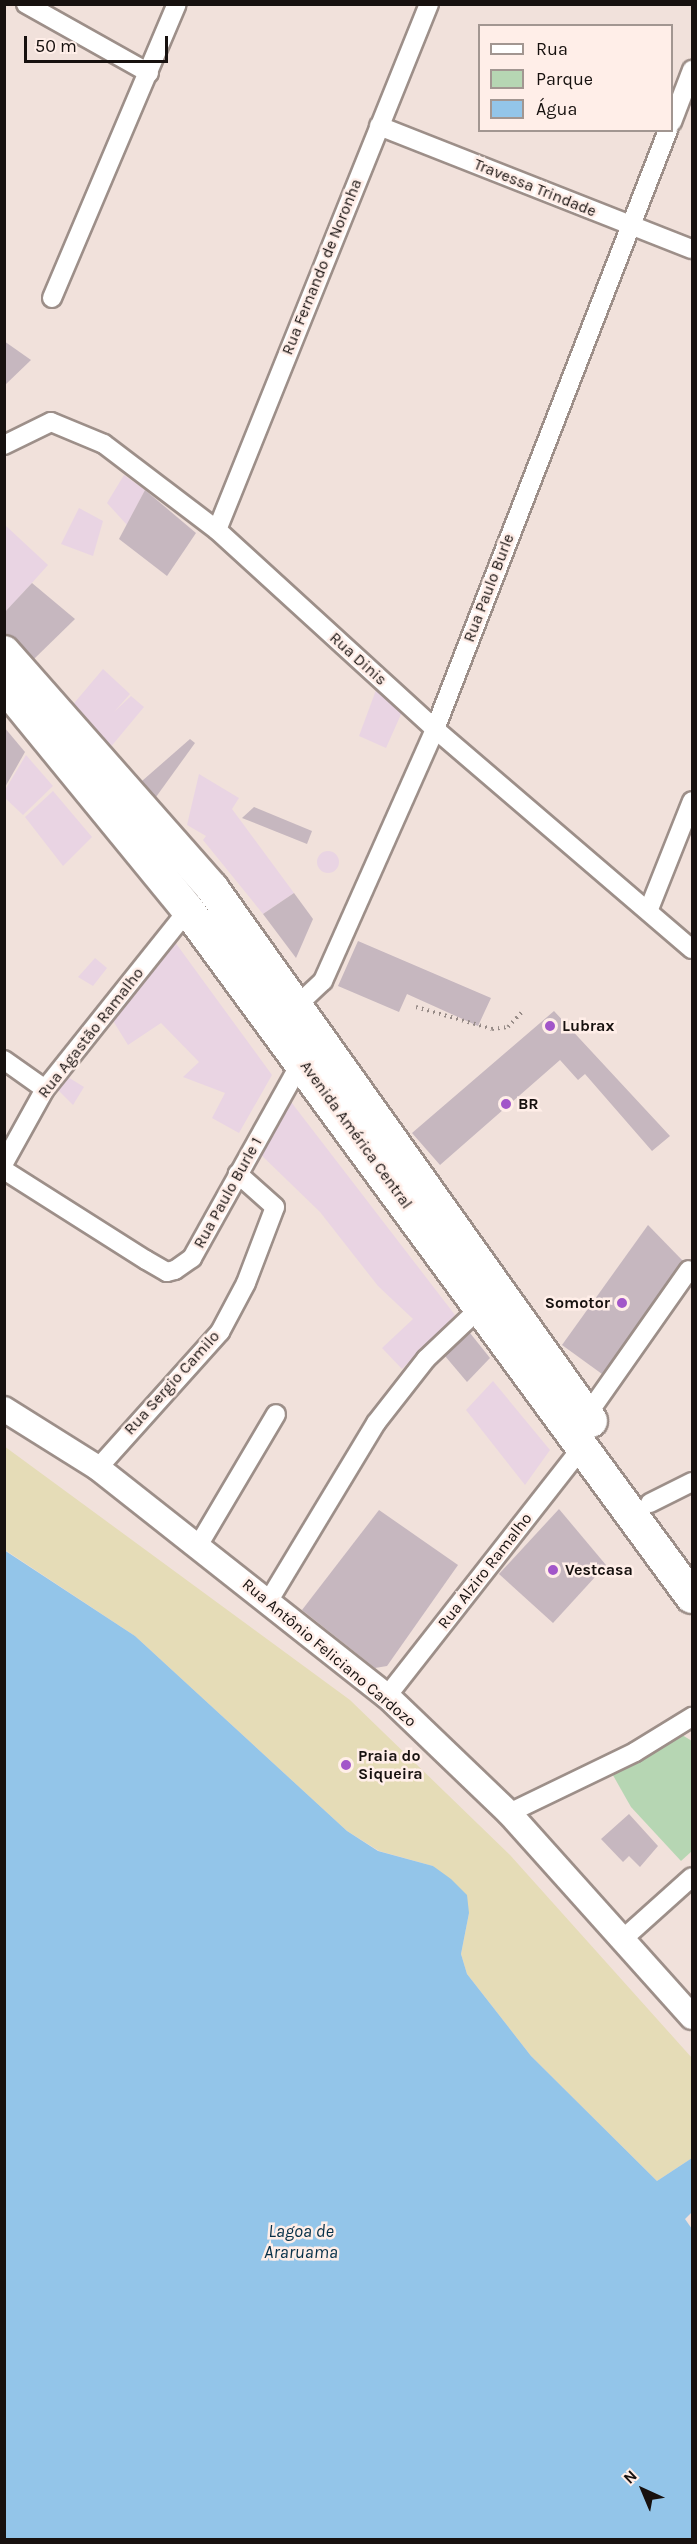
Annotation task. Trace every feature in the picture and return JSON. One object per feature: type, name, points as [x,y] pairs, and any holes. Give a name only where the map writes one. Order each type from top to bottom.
[{"type":"highway","name":"Avenida América Central","points":[[4,652],[212,888],[285,1015],[302,1060],[693,1597]]},
{"type":"highway","name":"Avenida América Central","points":[[4,685],[188,910],[285,1015],[587,1415],[693,1560]]},
{"type":"street","points":[[26,4],[149,74]]},
{"type":"street","points":[[52,298],[177,4]]},
{"type":"street","name":"Rua Fernando de Noronha","points":[[217,530],[429,4]]},
{"type":"street","points":[[673,120],[693,70]]},
{"type":"street","name":"Travessa Trindade","points":[[379,126],[693,249]]},
{"type":"street","name":"Rua Paulo Burle","points":[[285,1015],[323,981],[435,729],[667,132]]},
{"type":"street","name":"Rua Dinis","points":[[4,445],[51,422],[73,426],[104,444],[217,530],[435,729],[649,909],[693,949]]},
{"type":"street","points":[[649,909],[693,801]]},
{"type":"street","name":"Rua Agastão Ramalho","points":[[4,1163],[45,1089],[188,910]]},
{"type":"street","points":[[4,1060],[45,1089]]},
{"type":"street","name":"Rua Paulo Burle 1","points":[[4,1170],[167,1272],[192,1258],[302,1060]]},
{"type":"street","name":"Rua Sergio Camilo","points":[[98,1468],[220,1332],[246,1283],[275,1207],[238,1174]]},
{"type":"street","points":[[587,1415],[688,1270]]},
{"type":"street","points":[[268,1602],[375,1423],[426,1359],[481,1308]]},
{"type":"street","name":"Rua Antônio Feliciano Cardozo","points":[[4,1409],[98,1468],[387,1696],[509,1813],[693,2017]]},
{"type":"street","points":[[198,1546],[276,1414]]},
{"type":"street","name":"Rua Alziro Ramalho","points":[[387,1696],[583,1446]]},
{"type":"street","points":[[650,1503],[693,1482]]},
{"type":"street","points":[[509,1813],[635,1752],[693,1717]]},
{"type":"street","points":[[624,1938],[693,1877]]},
{"type":"path","points":[[416,1007],[492,1029],[508,1028],[522,1012]]},
{"type":"shaded area","points":[[124,475],[145,490],[127,525],[107,503]]},
{"type":"shaded area","points":[[79,508],[103,521],[93,556],[61,544]]},
{"type":"shaded area","points":[[5,525],[48,565],[5,613]]},
{"type":"shaded area","points":[[103,669],[130,694],[114,712],[131,696],[144,707],[109,749],[70,708]]},
{"type":"shaded area","points":[[376,690],[402,712],[386,748],[359,736]]},
{"type":"shaded area","points":[[26,755],[53,786],[23,815],[5,798],[5,790]]},
{"type":"shaded area","points":[[199,774],[239,798],[232,809],[294,893],[263,914],[203,840],[206,836],[187,825]]},
{"type":"shaded area","points":[[53,791],[92,837],[63,866],[25,817]]},
{"type":"shaded area","points":[[328,851],[338,858],[339,862],[332,872],[328,873],[318,866],[317,862],[324,852]]},
{"type":"shaded area","points":[[172,938],[272,1075],[239,1133],[212,1118],[225,1093],[183,1077],[199,1062],[161,1023],[128,1045],[110,1016]]},
{"type":"shaded area","points":[[95,958],[107,968],[93,986],[78,977]]},
{"type":"shaded area","points":[[63,1074],[84,1087],[73,1105],[55,1087]]},
{"type":"shaded area","points":[[288,1098],[455,1315],[402,1369],[382,1348],[413,1319],[378,1286],[320,1212],[256,1150]]},
{"type":"shaded area","points":[[493,1381],[550,1450],[525,1485],[466,1410]]},
{"type":"green space","points":[[677,1732],[692,1741],[692,1851],[681,1861],[631,1807],[610,1770]]},
{"type":"sand","name":"Praia do Siqueira","points":[[4,1446],[350,1700],[510,1855],[692,2058],[692,2158],[657,2181],[531,2056],[467,1974],[461,1954],[469,1913],[433,1866],[379,1851],[347,1831],[135,1636],[5,1550]]},
{"type":"water","name":"Lagoa de Araruama","points":[[4,1550],[135,1636],[347,1831],[378,1851],[433,1866],[451,1879],[467,1895],[469,1913],[461,1954],[467,1974],[531,2056],[657,2181],[692,2158],[692,2212],[685,2219],[692,2229],[692,2539],[5,2539]]},
{"type":"building","points":[[4,341],[31,360],[4,386]]},
{"type":"building","points":[[145,490],[196,533],[167,576],[119,539]]},
{"type":"building","points":[[32,583],[75,619],[34,659],[4,635],[4,613]]},
{"type":"building","points":[[4,727],[25,752],[4,789]]},
{"type":"building","points":[[190,739],[195,743],[156,797],[142,781]]},
{"type":"building","points":[[254,807],[312,831],[307,844],[242,818]]},
{"type":"building","points":[[294,893],[313,919],[296,958],[263,914]]},
{"type":"building","points":[[358,941],[491,998],[478,1026],[407,994],[399,1012],[338,986]]},
{"type":"building","points":[[554,1011],[670,1136],[652,1151],[585,1074],[578,1080],[560,1060],[440,1165],[412,1133]]},
{"type":"building","name":"Somotor","points":[[648,1225],[683,1261],[602,1374],[562,1345]]},
{"type":"building","points":[[470,1333],[490,1358],[467,1382],[445,1356]]},
{"type":"building","name":"Vestcasa","points":[[559,1509],[606,1565],[553,1623],[499,1574]]},
{"type":"building","points":[[379,1510],[458,1565],[387,1666],[375,1668],[302,1610]]},
{"type":"building","points":[[629,1814],[658,1846],[640,1867],[629,1856],[623,1862],[601,1839]]},
{"type":"place","name":"Lubrax","points":[[550,1026]]},
{"type":"place","name":"BR","points":[[506,1104]]},
{"type":"place","name":"Somotor","points":[[622,1303]]},
{"type":"place","name":"Vestcasa","points":[[553,1570]]},
{"type":"place","name":"Praia do Siqueira","points":[[346,1765]]}]
